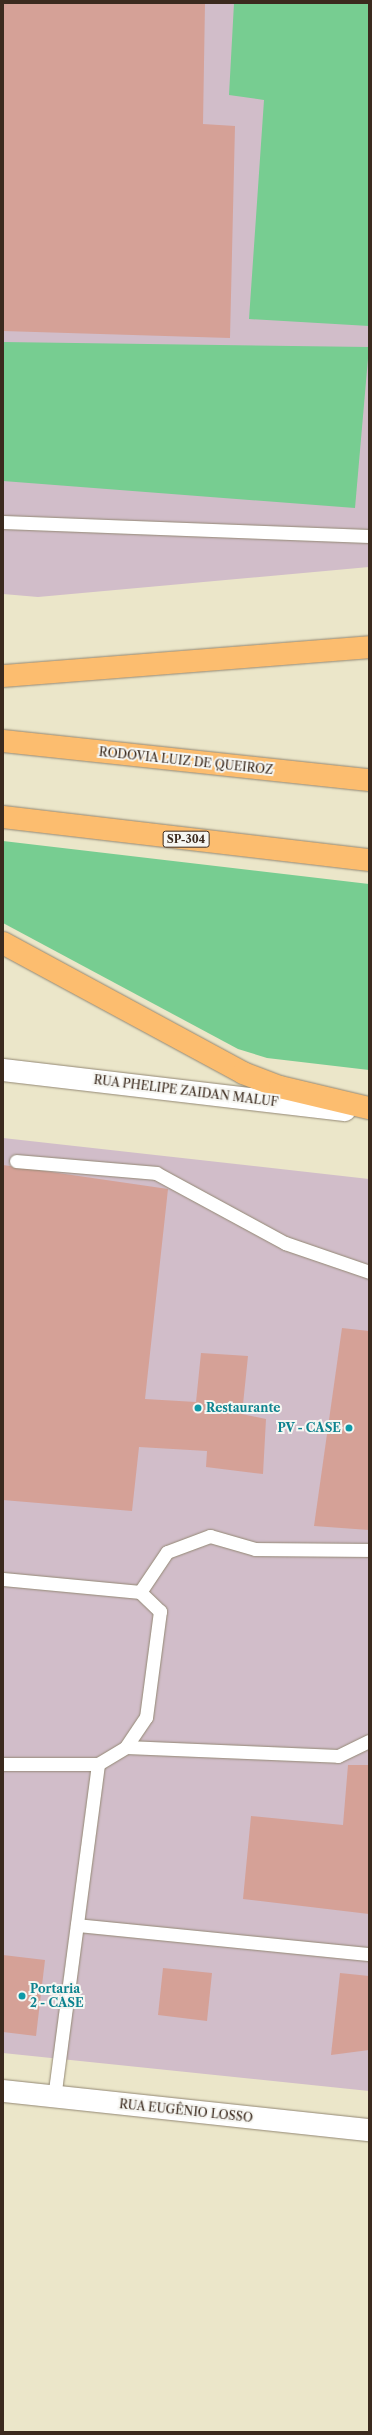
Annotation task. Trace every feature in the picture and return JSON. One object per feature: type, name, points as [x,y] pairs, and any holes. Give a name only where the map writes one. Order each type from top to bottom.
[{"type":"highway","points":[[3,676],[369,646]]},
{"type":"highway","points":[[3,664],[64,671]]},
{"type":"highway","name":"RODOVIA LUIZ DE QUEIROZ","points":[[3,741],[369,780]]},
{"type":"highway","name":"SP-304","points":[[3,818],[369,860]]},
{"type":"highway","points":[[3,943],[243,1073],[280,1087],[369,1108]]},
{"type":"street","name":"RUA PHELIPE ZAIDAN MALUF","points":[[3,1070],[369,1113]]},
{"type":"street","name":"RUA EUGÊNIO LOSSO","points":[[3,2091],[369,2130]]},
{"type":"lane","points":[[3,522],[369,536]]},
{"type":"lane","points":[[16,1161],[156,1173],[285,1243],[369,1272]]},
{"type":"lane","points":[[140,1592],[167,1552],[210,1536],[255,1549],[369,1550]]},
{"type":"lane","points":[[3,1579],[140,1592],[160,1610],[146,1717],[126,1747],[98,1764],[3,1764]]},
{"type":"lane","points":[[126,1747],[338,1756],[369,1741]]},
{"type":"lane","points":[[54,2097],[98,1764]]},
{"type":"lane","points":[[77,1924],[369,1954]]},
{"type":"shaded area","points":[[3,3],[369,3],[369,567],[38,597],[3,594]]},
{"type":"shaded area","points":[[3,1138],[369,1179],[369,2091],[3,2053]]},
{"type":"green space","points":[[234,3],[369,3],[369,326],[249,319],[264,100],[229,95]]},
{"type":"green space","points":[[3,342],[369,347],[355,508],[3,481]]},
{"type":"green space","points":[[3,841],[369,884],[369,1070],[267,1058],[238,1049],[3,923]]},
{"type":"building","points":[[3,3],[205,3],[203,124],[235,126],[230,338],[3,331]]},
{"type":"building","points":[[3,1165],[168,1189],[145,1399],[196,1402],[201,1353],[248,1356],[242,1414],[266,1419],[263,1474],[206,1467],[207,1451],[139,1447],[132,1511],[3,1500]]},
{"type":"building","name":"PV - CASE","points":[[342,1328],[369,1331],[369,1530],[314,1526]]},
{"type":"building","points":[[348,1765],[369,1765],[369,1914],[243,1899],[251,1816],[343,1825]]},
{"type":"building","name":"Portaria 2 - CASE","points":[[3,1955],[45,1960],[36,2036],[3,2032]]},
{"type":"building","points":[[163,1968],[212,1973],[207,2021],[158,2015]]},
{"type":"building","points":[[340,1973],[369,1976],[369,2050],[331,2055]]},
{"type":"place","name":"Restaurante","points":[[198,1408]]},
{"type":"place","name":"PV - CASE","points":[[349,1428]]},
{"type":"place","name":"Portaria 2 - CASE","points":[[22,1996]]}]
